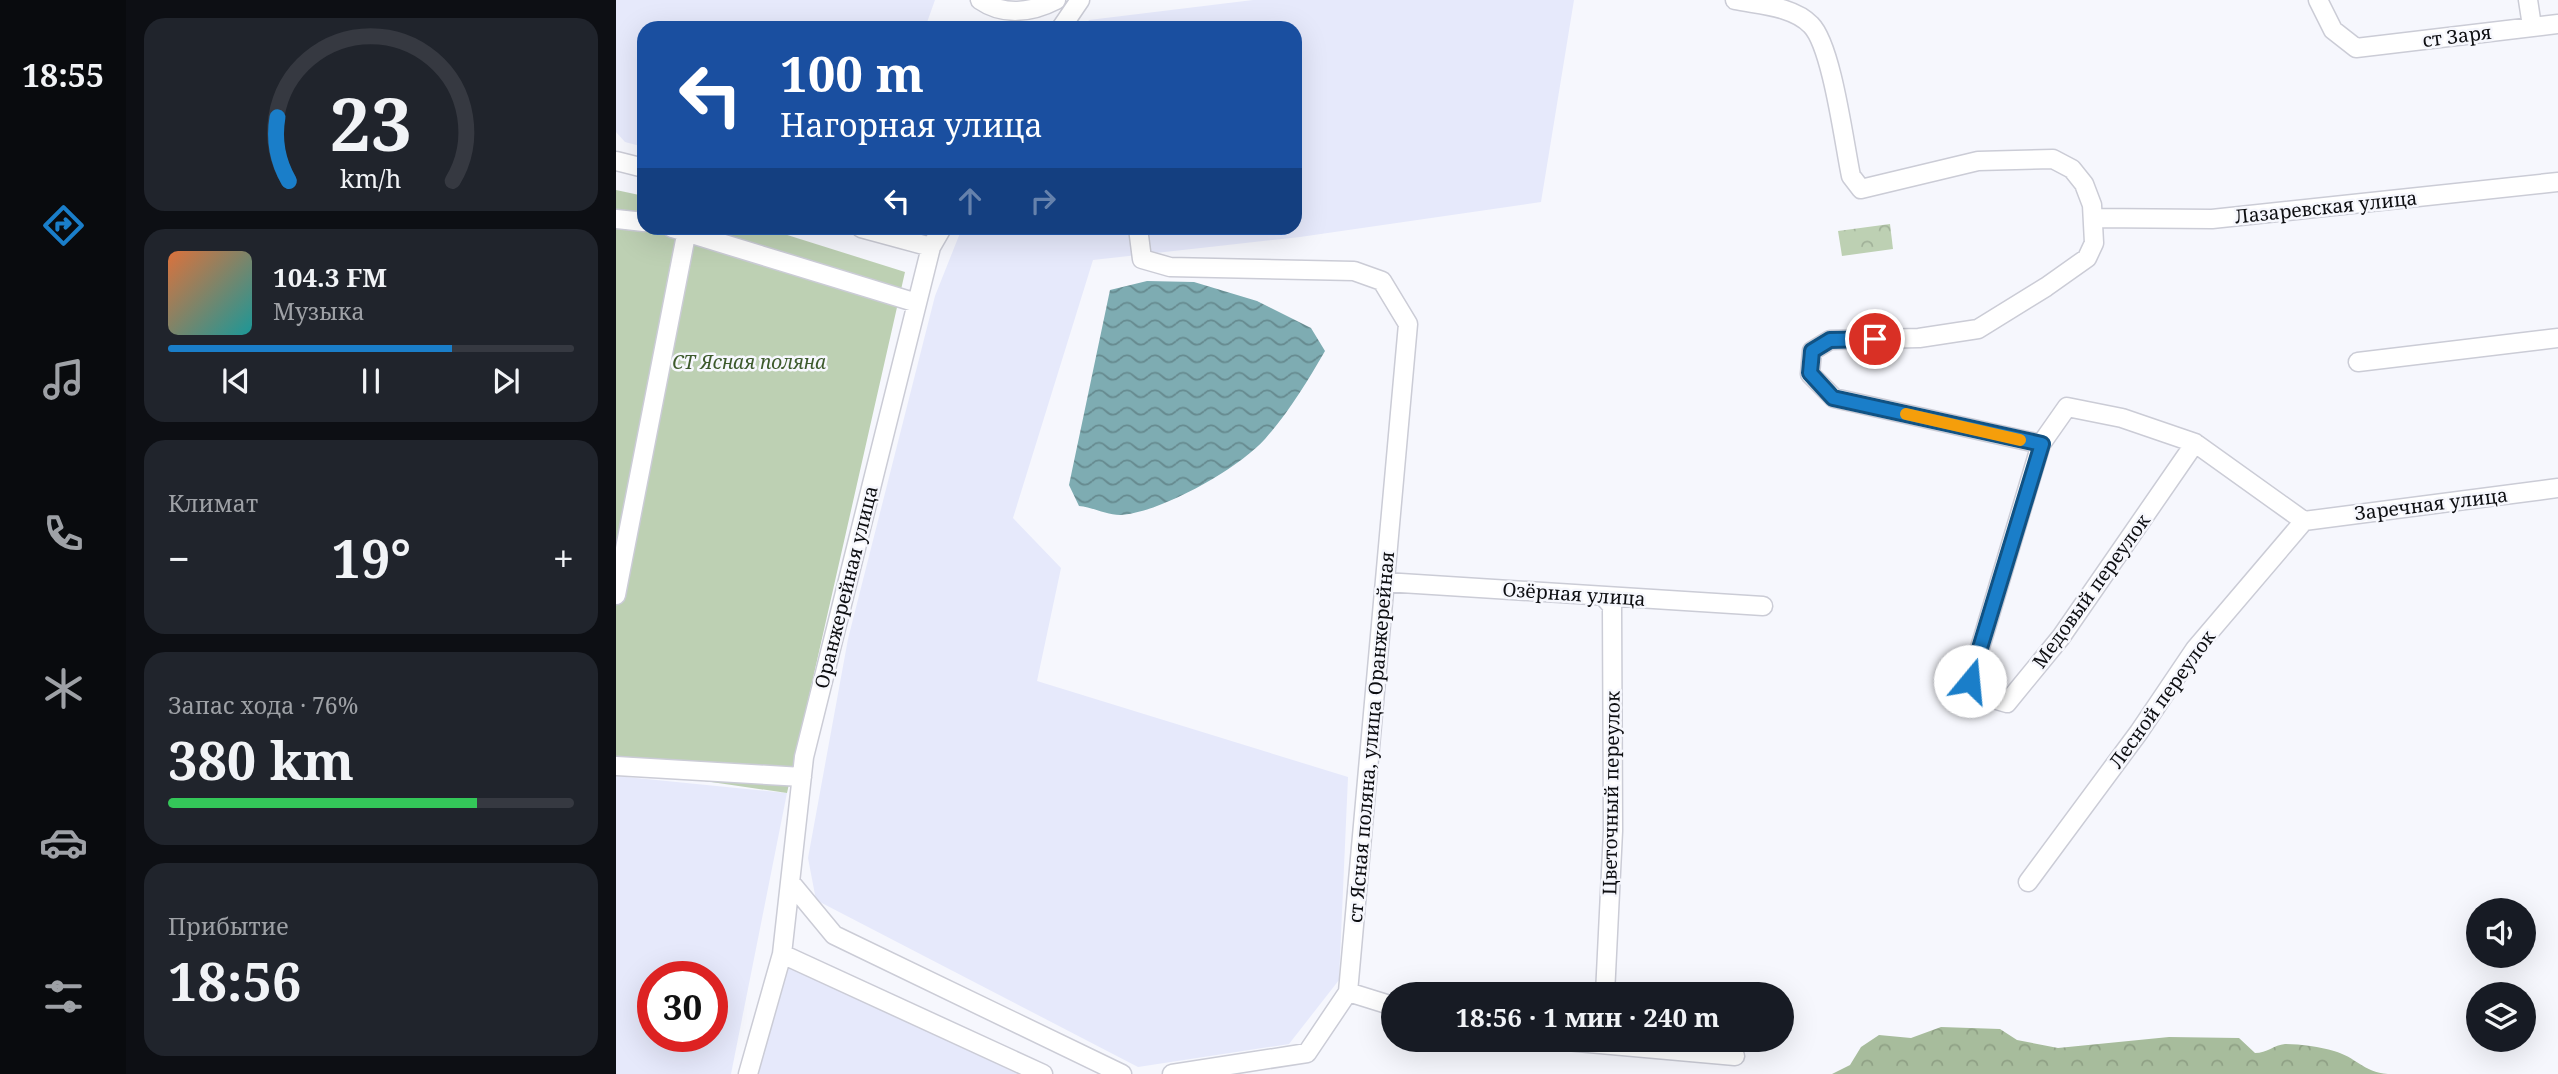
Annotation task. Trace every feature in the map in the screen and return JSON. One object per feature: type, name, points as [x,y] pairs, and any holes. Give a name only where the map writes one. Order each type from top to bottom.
[{"type":"street","points":[[980,0],[997,11],[1020,11],[1056,0]]},
{"type":"street","points":[[1070,21],[1080,0]]},
{"type":"street","points":[[1735,0],[1789,11],[1811,24],[1824,43],[1850,176],[1861,189],[1978,160],[2053,159],[2072,169],[2084,184],[2094,218],[2094,243],[2087,258],[2046,288],[1978,329],[1919,338],[1830,340],[1812,351],[1810,373],[1833,398],[2042,444],[2067,407],[2123,418],[2195,443],[2304,521]]},
{"type":"street","name":"ст Заря","points":[[2318,0],[2333,30],[2356,48],[2558,24]]},
{"type":"street","points":[[2528,0],[2532,26]]},
{"type":"street","points":[[616,161],[637,167]]},
{"type":"street","name":"Лазаревская улица","points":[[2094,218],[2212,219],[2558,182]]},
{"type":"street","points":[[616,219],[637,221]]},
{"type":"street","points":[[616,595],[679,235]]},
{"type":"street","points":[[699,235],[916,303]]},
{"type":"street","points":[[887,235],[931,247]]},
{"type":"street","name":"Оранжерейная улица","points":[[748,1074],[782,954],[804,757],[916,303],[931,247],[938,235]]},
{"type":"street","name":"ст Ясная поляна, улица Оранжерейная","points":[[1139,235],[1142,259],[1170,267],[1354,271],[1382,281],[1408,324],[1348,992],[1307,1053],[1172,1074]]},
{"type":"street","points":[[2358,362],[2558,338]]},
{"type":"street","name":"Медовый переулок","points":[[2042,444],[1970,681],[1980,695],[2007,703],[2061,637],[2195,443]]},
{"type":"street","name":"Заречная улица","points":[[2304,521],[2558,488]]},
{"type":"street","name":"Лесной переулок","points":[[2028,882],[2139,732],[2195,649],[2304,521]]},
{"type":"street","name":"Озёрная улица","points":[[1385,582],[1763,606]]},
{"type":"street","name":"Цветочный переулок","points":[[1603,596],[1612,606],[1613,831],[1606,982]]},
{"type":"street","points":[[616,766],[803,777]]},
{"type":"street","points":[[791,883],[834,935],[1122,1074]]},
{"type":"street","points":[[782,954],[1043,1074]]},
{"type":"street","points":[[1348,992],[1381,1002]]},
{"type":"street","points":[[1697,1052],[1735,1056]]},
{"type":"shaded area","points":[[616,0],[935,0],[928,21],[637,21],[637,145],[625,142],[616,132]]},
{"type":"shaded area","points":[[1253,0],[1574,0],[1541,202],[1300,237],[1093,260],[1013,518],[1061,568],[1037,681],[1348,777],[1339,980],[1289,1044],[1138,1067],[816,900],[808,858],[848,639],[935,296],[959,235],[1302,235],[1302,21],[1089,20]]},
{"type":"shaded area","points":[[616,776],[787,793],[731,1074],[616,1074]]},
{"type":"shaded area","points":[[787,965],[1023,1074],[757,1074]]},
{"type":"green space","name":"СТ Ясная поляна","points":[[616,190],[637,194],[637,235],[787,235],[905,272],[787,793],[616,768]]},
{"type":"green space","points":[[1890,224],[1893,249],[1842,256],[1838,231]]},
{"type":"green space","points":[[1941,1027],[2000,1029],[2017,1040],[2058,1048],[2169,1037],[2239,1038],[2255,1053],[2285,1044],[2310,1046],[2342,1054],[2372,1070],[2388,1074],[1832,1074],[1850,1065],[1861,1047],[1879,1035],[1911,1038]]},
{"type":"water","points":[[1147,281],[1194,282],[1257,301],[1311,328],[1325,351],[1290,407],[1253,451],[1218,476],[1176,498],[1137,512],[1115,515],[1079,506],[1069,485],[1110,290]]},
{"type":"slow traffic","points":[[1906,414],[2020,440]]},
{"type":"route","points":[[1875,339],[1830,340],[1812,351],[1810,373],[1833,398],[2042,444],[1970,681]]}]
